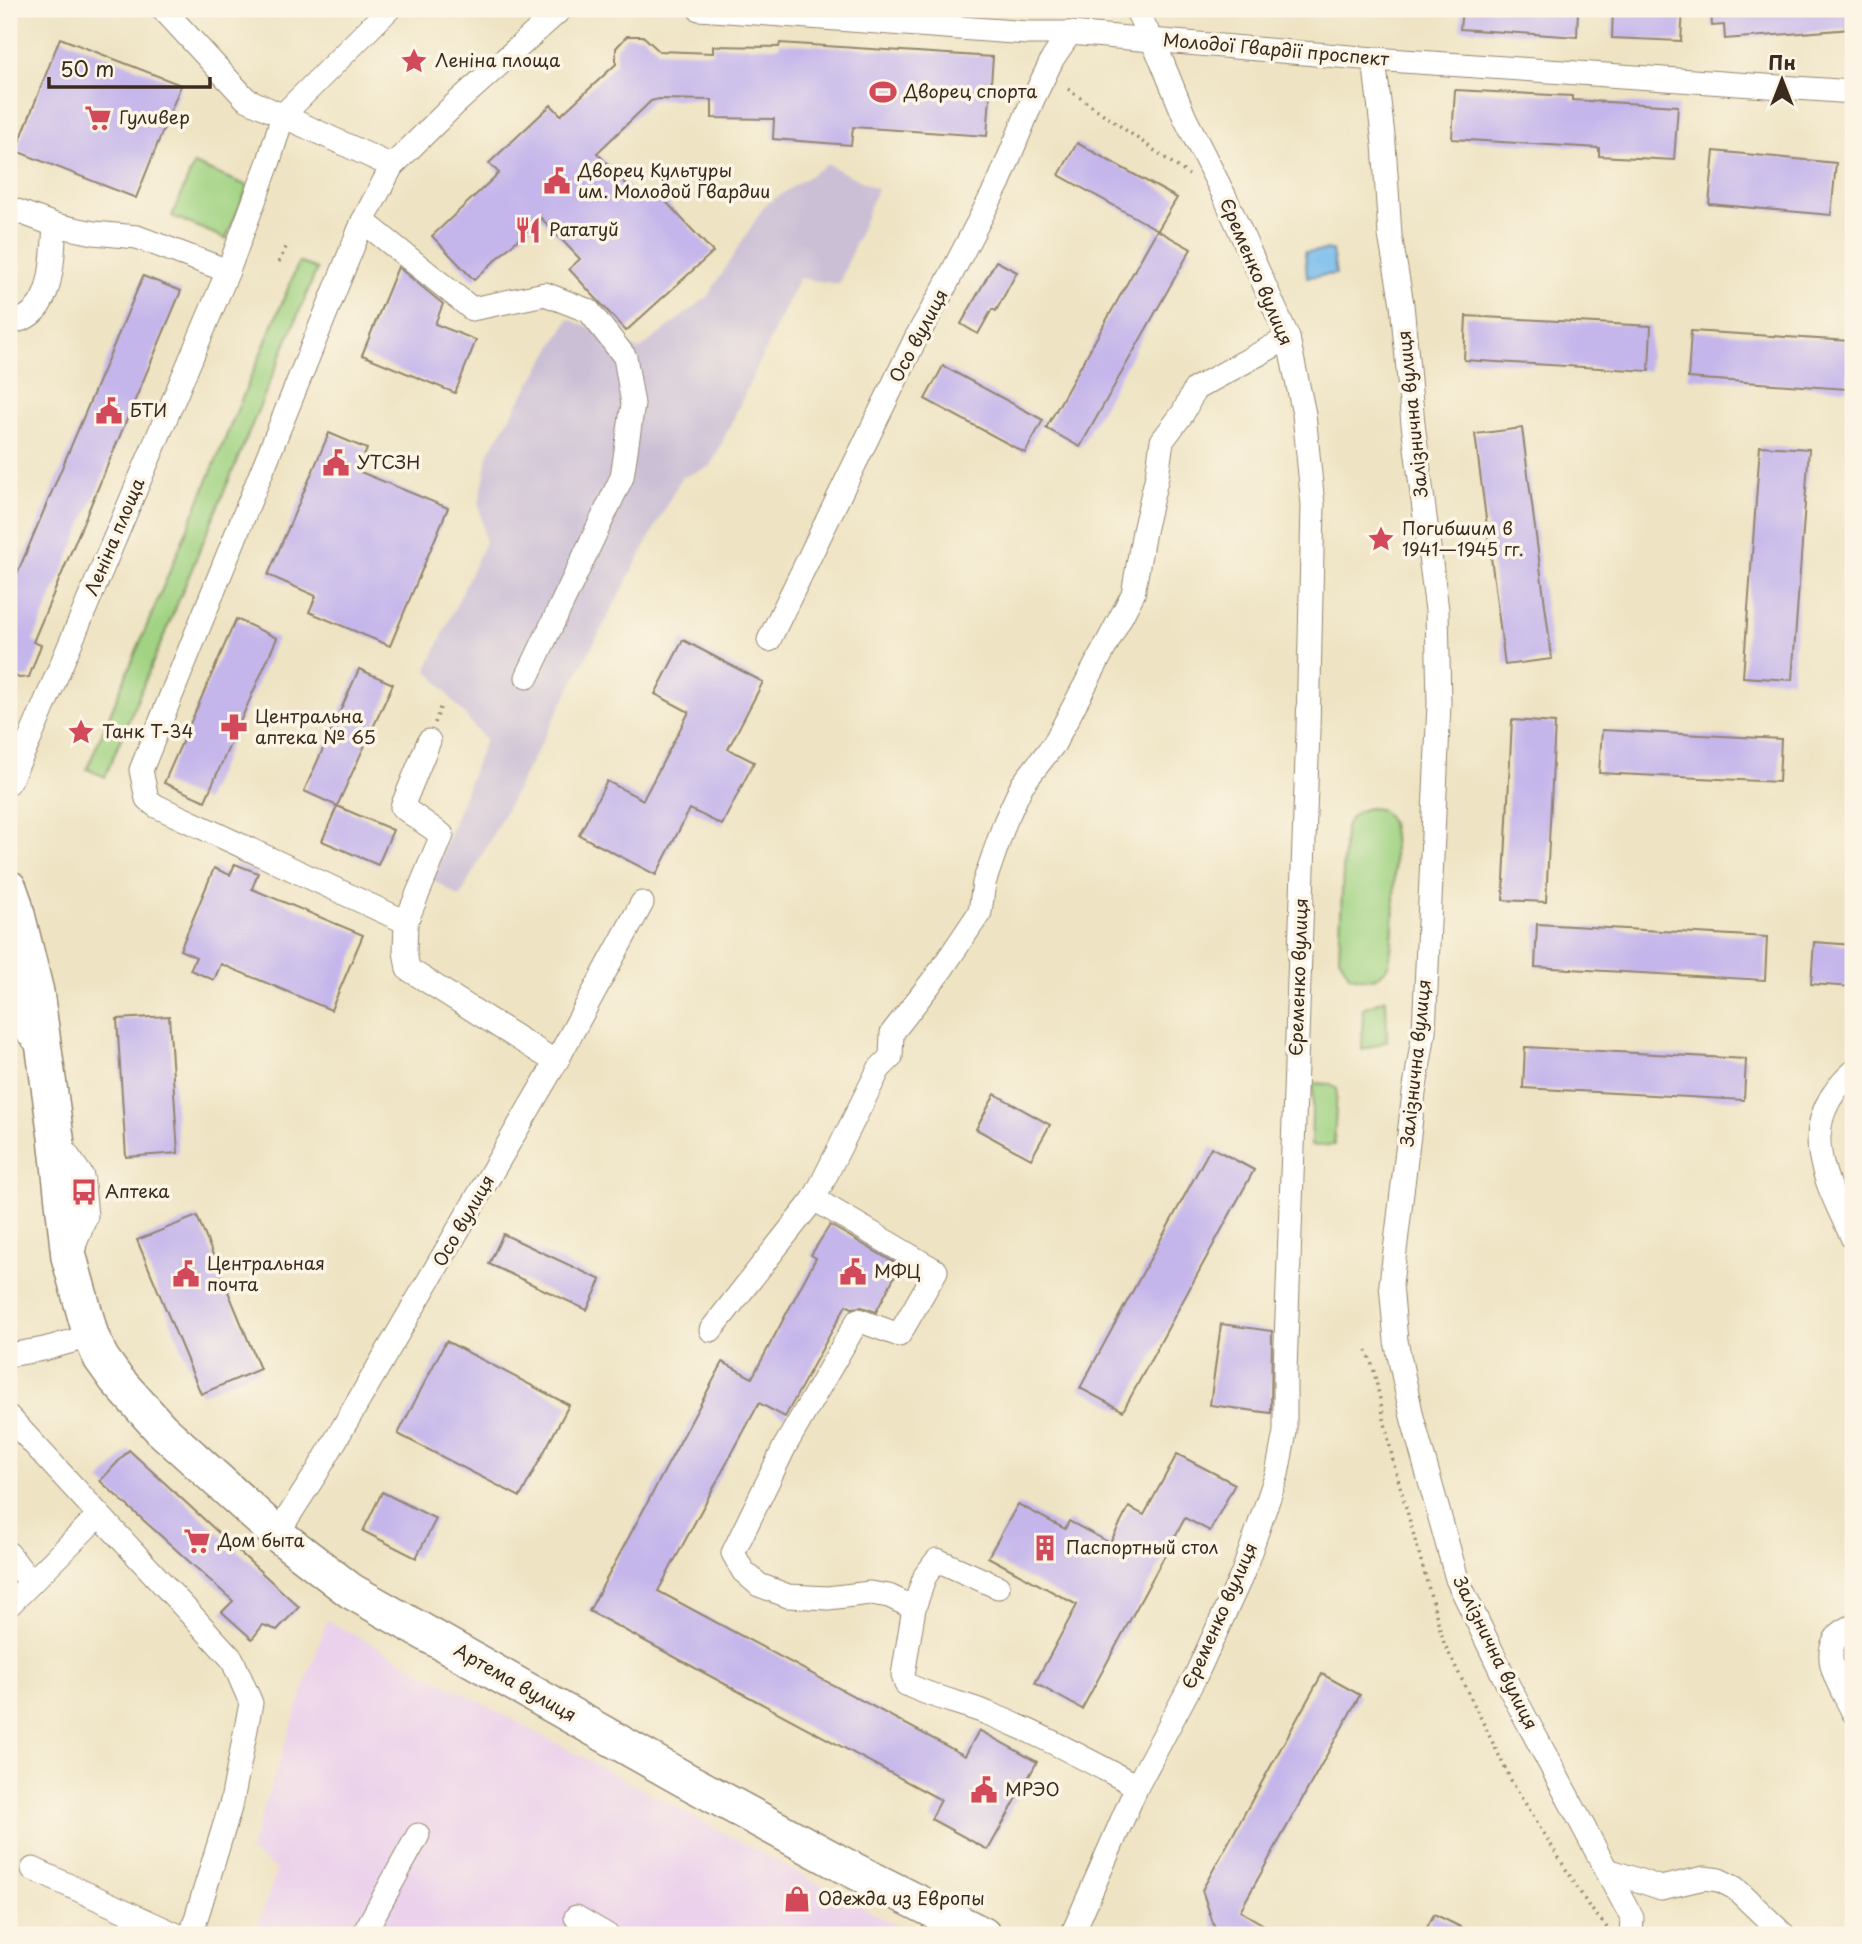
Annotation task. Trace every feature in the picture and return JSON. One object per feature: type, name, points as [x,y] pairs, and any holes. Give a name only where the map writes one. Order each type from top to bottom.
[{"type":"highway","points":[[9,888],[15,902],[36,992],[69,1257],[96,1347]]},
{"type":"highway","name":"Артема вулиця","points":[[96,1347],[116,1379],[161,1429],[277,1534],[351,1591],[717,1797],[845,1866],[983,1935]]},
{"type":"street","points":[[163,9],[246,99],[392,166]]},
{"type":"street","name":"Леніна площа","points":[[9,782],[29,741],[228,271],[283,115],[388,9]]},
{"type":"street","points":[[406,922],[156,806],[147,799],[141,770],[363,221],[392,166],[454,105],[561,9]]},
{"type":"street","name":"Молодої Гвардії проспект","points":[[699,9],[1028,33],[1070,33],[1374,59],[1853,92]]},
{"type":"street","name":"Єременко вулиця","points":[[1072,1935],[1137,1786],[1196,1675],[1242,1575],[1277,1474],[1286,1432],[1285,1371],[1313,505],[1304,414],[1288,338],[1136,9]]},
{"type":"street","name":"Осо вулиця","points":[[769,640],[916,338],[999,182],[1053,58],[1070,33]]},
{"type":"street","name":"Залізнична вулиця","points":[[1374,59],[1384,144],[1390,235],[1402,304],[1413,424],[1437,610],[1439,704],[1424,1032],[1391,1284],[1396,1341],[1412,1418],[1457,1578],[1508,1685],[1632,1918],[1631,1935]]},
{"type":"street","points":[[9,208],[55,225],[94,233],[137,237],[228,271]]},
{"type":"street","points":[[363,221],[472,309],[544,294],[589,311],[625,357],[633,404],[622,477],[527,677]]},
{"type":"street","points":[[9,322],[21,320],[35,311],[46,294],[55,225]]},
{"type":"street","points":[[711,1330],[814,1199],[879,1069],[891,1057],[891,1033],[941,970],[980,912],[984,883],[1005,822],[1022,785],[1054,744],[1133,594],[1157,476],[1161,441],[1184,413],[1195,388],[1288,338]]},
{"type":"street","points":[[429,741],[402,807],[442,835],[406,922],[405,951],[408,969],[556,1062]]},
{"type":"street","name":"Осо вулиця","points":[[277,1534],[317,1472],[556,1062],[642,903]]},
{"type":"street","points":[[1853,1072],[1828,1104],[1817,1135],[1822,1166],[1853,1239]]},
{"type":"street","points":[[814,1199],[936,1271],[899,1335],[858,1320],[785,1446],[733,1553],[743,1571],[758,1585],[788,1596],[828,1598],[870,1593],[889,1596],[914,1608]]},
{"type":"street","points":[[9,1355],[44,1349],[96,1347]]},
{"type":"street","points":[[9,1417],[232,1658],[251,1703],[232,1801],[191,1935]]},
{"type":"street","points":[[9,1605],[98,1516]]},
{"type":"street","points":[[9,1554],[31,1583]]},
{"type":"street","points":[[998,1587],[937,1560],[925,1576],[914,1608],[903,1675],[906,1684],[1047,1738],[1137,1786]]},
{"type":"street","points":[[1853,1626],[1839,1635],[1830,1649],[1830,1665],[1853,1712]]},
{"type":"street","points":[[362,1935],[418,1835]]},
{"type":"street","points":[[33,1869],[177,1935]]},
{"type":"street","points":[[1608,1870],[1661,1888],[1704,1878],[1719,1880],[1735,1888],[1784,1935]]},
{"type":"street","points":[[576,1917],[607,1935]]},
{"type":"path","points":[[1068,89],[1196,180]]},
{"type":"path","points":[[279,262],[287,245]]},
{"type":"shaded area","points":[[827,164],[877,189],[839,284],[799,278],[711,466],[681,478],[460,897],[432,879],[485,740],[427,669],[485,542],[479,504],[489,452],[569,319],[639,350],[708,296],[764,206]]},
{"type":"shaded area","points":[[327,1620],[914,1935],[255,1935],[277,1869],[249,1852]]},
{"type":"green space","points":[[194,164],[248,186],[226,239],[172,216]]},
{"type":"green space","points":[[299,262],[317,269],[105,777],[87,769]]},
{"type":"green space","points":[[1369,808],[1382,811],[1390,821],[1394,848],[1394,894],[1392,940],[1387,967],[1379,975],[1365,979],[1349,975],[1339,957],[1345,829],[1354,815]]},
{"type":"green space","points":[[1386,999],[1387,1041],[1362,1050],[1363,1008]]},
{"type":"green space","points":[[1313,1083],[1329,1084],[1337,1089],[1334,1145],[1311,1146]]},
{"type":"water","points":[[1332,250],[1336,274],[1307,277],[1305,252]]},
{"type":"building","points":[[1462,9],[1578,9],[1577,37],[1460,29]]},
{"type":"building","points":[[1613,9],[1683,9],[1681,41],[1612,38]]},
{"type":"building","points":[[1711,9],[1849,9],[1851,29],[1725,39],[1724,25],[1712,26]]},
{"type":"building","name":"Дворец Культуры им. Молодой Гвардии","points":[[627,36],[643,36],[659,51],[713,53],[713,46],[779,47],[780,43],[993,57],[987,136],[853,127],[851,145],[773,139],[774,119],[712,118],[712,100],[651,101],[597,153],[642,201],[655,190],[713,252],[626,331],[569,269],[580,259],[541,218],[474,280],[432,236],[499,173],[489,163],[551,105],[561,115],[616,64],[616,48]]},
{"type":"building","name":"Гуливер","points":[[60,38],[181,85],[136,198],[16,151]]},
{"type":"building","points":[[1455,90],[1572,96],[1572,100],[1678,106],[1674,160],[1599,156],[1599,148],[1452,139]]},
{"type":"building","points":[[1077,143],[1177,198],[1158,230],[1059,175]]},
{"type":"building","points":[[1714,151],[1836,163],[1831,215],[1709,204]]},
{"type":"building","points":[[1157,230],[1191,249],[1080,447],[1046,428]]},
{"type":"building","points":[[996,261],[1017,272],[996,311],[992,309],[978,334],[961,324]]},
{"type":"building","points":[[398,267],[443,304],[435,324],[476,340],[455,393],[362,355]]},
{"type":"building","points":[[143,276],[181,291],[33,642],[41,645],[29,677],[19,678],[9,672],[9,593]]},
{"type":"building","points":[[1466,316],[1651,326],[1649,371],[1464,360]]},
{"type":"building","points":[[1691,331],[1850,341],[1847,389],[1688,378]]},
{"type":"building","points":[[943,366],[1043,420],[1025,453],[925,399]]},
{"type":"building","points":[[1522,428],[1552,659],[1505,665],[1475,434]]},
{"type":"building","points":[[329,433],[367,449],[358,471],[448,508],[390,646],[309,612],[316,596],[268,575]]},
{"type":"building","points":[[1760,446],[1809,449],[1792,680],[1743,677]]},
{"type":"building","points":[[236,619],[277,638],[205,801],[164,783]]},
{"type":"building","points":[[683,640],[763,682],[728,749],[754,762],[722,825],[690,809],[656,875],[579,835],[607,781],[643,800],[689,712],[655,694]]},
{"type":"building","points":[[359,669],[393,684],[337,806],[304,791]]},
{"type":"building","points":[[1512,720],[1555,723],[1546,902],[1503,900]]},
{"type":"building","points":[[1602,730],[1781,739],[1779,782],[1599,773]]},
{"type":"building","points":[[337,806],[393,830],[378,865],[322,841]]},
{"type":"building","points":[[235,864],[258,873],[252,889],[363,935],[331,1010],[221,964],[214,980],[190,970],[196,957],[180,950],[214,868],[230,875]]},
{"type":"building","points":[[1537,924],[1767,937],[1765,980],[1535,967]]},
{"type":"building","points":[[1814,942],[1853,945],[1853,987],[1811,984]]},
{"type":"building","points":[[169,1016],[178,1153],[126,1157],[117,1019]]},
{"type":"building","points":[[1525,1047],[1746,1059],[1744,1100],[1523,1088]]},
{"type":"building","points":[[995,1094],[1050,1125],[1031,1159],[976,1129]]},
{"type":"building","points":[[1211,1147],[1254,1170],[1123,1411],[1080,1388]]},
{"type":"building","name":"Центральная почта","points":[[197,1216],[260,1369],[201,1394],[137,1240]]},
{"type":"building","points":[[830,1225],[900,1266],[876,1312],[846,1305],[785,1417],[759,1403],[658,1591],[965,1756],[979,1730],[1037,1762],[988,1850],[931,1819],[941,1800],[589,1611],[723,1362],[752,1378],[816,1258],[811,1255]]},
{"type":"building","points":[[503,1234],[601,1280],[587,1310],[489,1264]]},
{"type":"building","points":[[1221,1324],[1272,1331],[1271,1413],[1210,1405]]},
{"type":"building","points":[[446,1341],[569,1405],[520,1497],[398,1434]]},
{"type":"building","name":"Дом быта","points":[[129,1450],[299,1607],[277,1630],[263,1625],[252,1639],[222,1612],[233,1601],[100,1481]]},
{"type":"building","points":[[1177,1454],[1235,1484],[1210,1531],[1185,1518],[1082,1709],[1035,1683],[1077,1605],[988,1557],[1018,1504],[1065,1529],[1069,1521],[1110,1543],[1129,1507],[1144,1515]]},
{"type":"building","points":[[382,1492],[436,1519],[416,1558],[363,1531]]},
{"type":"building","points":[[1322,1674],[1360,1695],[1240,1911],[1281,1935],[1217,1935],[1202,1890]]},
{"type":"building","points":[[1434,1914],[1477,1935],[1423,1935]]},
{"type":"place","name":"Леніна площа","points":[[414,61]]},
{"type":"place","name":"Дворец спорта","points":[[883,92]]},
{"type":"place","name":"Гуливер","points":[[98,118]]},
{"type":"place","name":"Дворец Культуры им. Молодой Гвардии","points":[[557,181]]},
{"type":"place","name":"Рататуй","points":[[528,230]]},
{"type":"place","name":"БТИ","points":[[109,411]]},
{"type":"place","name":"УТСЗН","points":[[336,463]]},
{"type":"place","name":"Погибшим в 1941—1945 гг.","points":[[1381,539]]},
{"type":"place","name":"Центральна аптека № 65","points":[[234,727]]},
{"type":"place","name":"Танк Т-34","points":[[81,732]]},
{"type":"place","name":"Аптека","points":[[84,1192]]},
{"type":"place","name":"МФЦ","points":[[853,1272]]},
{"type":"place","name":"Центральная почта","points":[[186,1274]]},
{"type":"place","name":"Дом быта","points":[[197,1541]]},
{"type":"place","name":"Паспортный стол","points":[[1045,1548]]},
{"type":"place","name":"МРЭО","points":[[984,1790]]},
{"type":"place","name":"Одежда из Европы","points":[[797,1899]]}]
